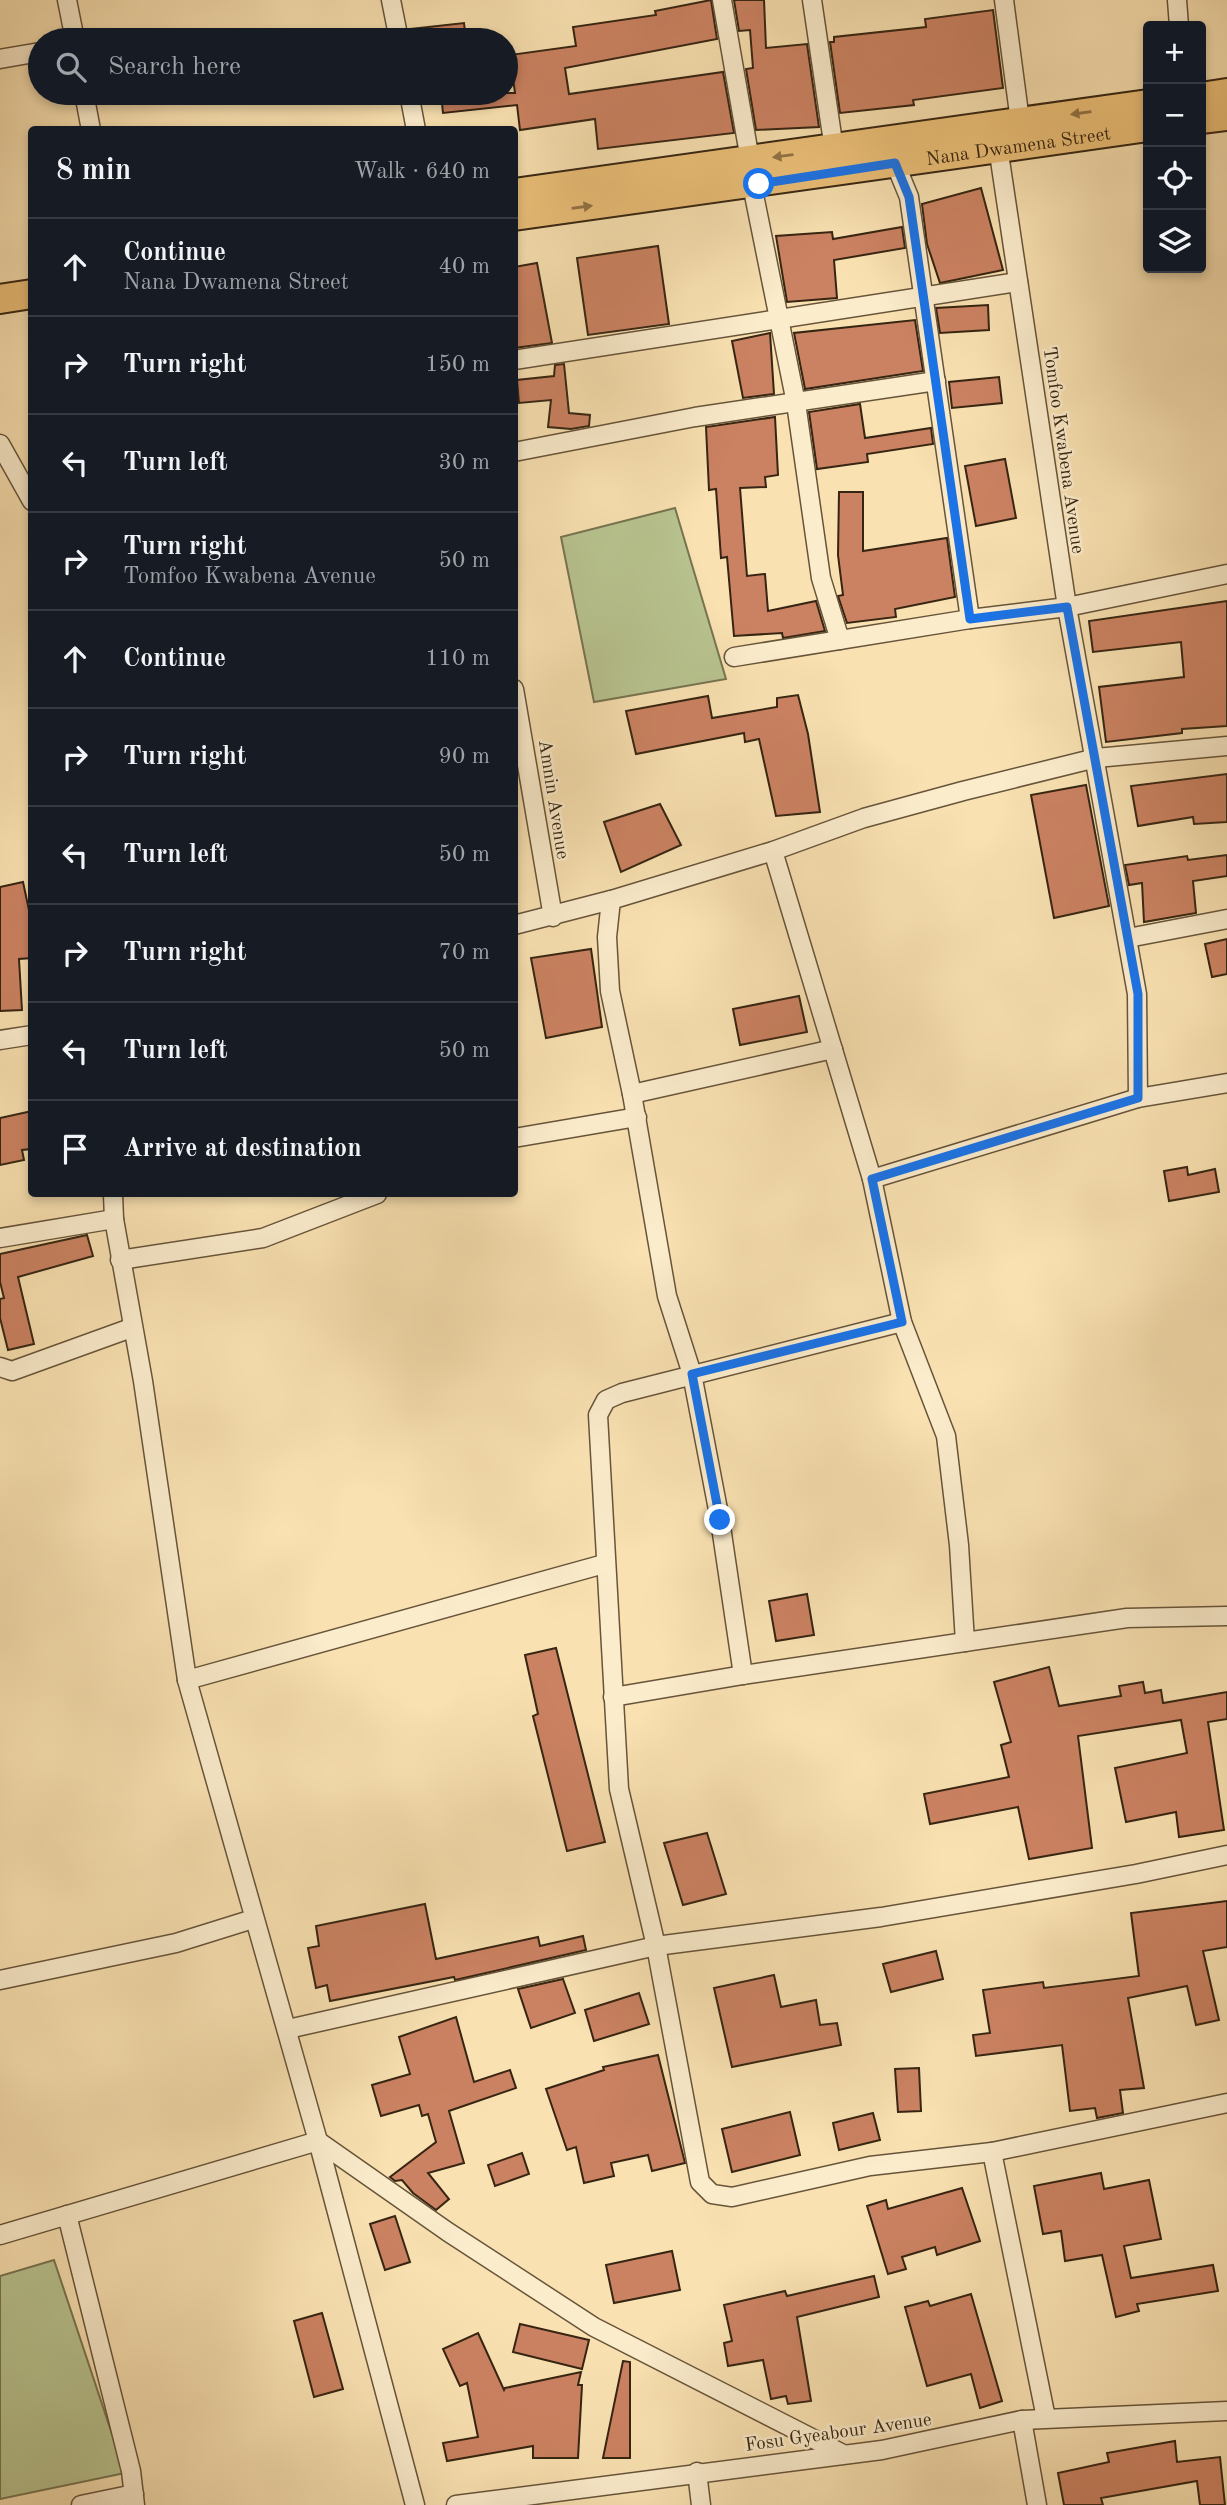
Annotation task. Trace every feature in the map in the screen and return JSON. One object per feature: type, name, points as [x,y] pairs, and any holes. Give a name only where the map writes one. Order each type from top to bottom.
[{"type":"main road","points":[[1206,96],[1227,93]]},
{"type":"main road","name":"Nana Dwamena Street","points":[[518,215],[751,173],[834,149],[1143,105]]},
{"type":"main road","points":[[1206,119],[1227,116]]},
{"type":"main road","name":"Nana Dwamena Street","points":[[518,193],[895,163],[1143,128]]},
{"type":"main road","points":[[0,299],[28,295]]},
{"type":"street","points":[[67,0],[73,28]]},
{"type":"street","points":[[391,0],[397,28]]},
{"type":"street","points":[[722,0],[776,317],[796,403],[821,579],[840,640]]},
{"type":"street","points":[[812,0],[834,149]]},
{"type":"street","points":[[1004,0],[1020,121]]},
{"type":"street","points":[[1177,0],[1179,21]]},
{"type":"street","points":[[0,59],[28,54]]},
{"type":"street","points":[[87,105],[90,126]]},
{"type":"street","points":[[411,105],[415,126]]},
{"type":"street","name":"Tomfoo Kwabena Avenue","points":[[998,147],[1067,607],[1138,994],[1138,1098]]},
{"type":"street","points":[[895,163],[909,197],[970,619]]},
{"type":"street","points":[[518,359],[776,317],[1018,282]]},
{"type":"street","points":[[518,451],[695,417],[936,381]]},
{"type":"street","points":[[0,444],[28,494]]},
{"type":"street","points":[[734,657],[970,619],[1067,607],[1227,574]]},
{"type":"street","name":"Amnin Avenue","points":[[518,712],[553,916]]},
{"type":"street","points":[[518,924],[611,900],[774,851],[864,818],[1096,758],[1227,746]]},
{"type":"street","points":[[774,851],[872,1179],[902,1322],[946,1436],[965,1642]]},
{"type":"street","points":[[611,900],[607,937],[610,990],[632,1094],[667,1296],[692,1374],[720,1520],[743,1675]]},
{"type":"street","points":[[1128,938],[1227,919]]},
{"type":"street","points":[[0,1040],[28,1036]]},
{"type":"street","points":[[632,1094],[833,1049]]},
{"type":"street","points":[[872,1179],[1138,1098],[1227,1083]]},
{"type":"street","points":[[518,1137],[636,1117]]},
{"type":"street","points":[[113,1197],[120,1261],[143,1381],[187,1681],[253,1919],[288,2029],[415,2505]]},
{"type":"street","points":[[120,1261],[263,1238],[369,1197]]},
{"type":"street","points":[[0,1238],[114,1219]]},
{"type":"street","points":[[902,1322],[692,1374],[606,1400],[598,1415],[604,1564],[619,1789],[656,1946],[700,2182],[712,2194],[732,2197],[870,2166],[992,2152],[1227,2103]]},
{"type":"street","points":[[0,1367],[12,1371],[131,1328]]},
{"type":"street","points":[[187,1681],[604,1564]]},
{"type":"street","points":[[613,1698],[743,1675],[1127,1618],[1227,1616]]},
{"type":"street","points":[[288,2029],[656,1946],[881,1917],[1136,1874],[1227,1855]]},
{"type":"street","points":[[0,1980],[176,1943],[253,1919]]},
{"type":"street","points":[[0,2235],[318,2141]]},
{"type":"street","points":[[318,2141],[448,2232],[594,2327],[844,2454]]},
{"type":"street","points":[[992,2152],[1046,2418]]},
{"type":"street","points":[[67,2216],[131,2471],[135,2500],[81,2505]]},
{"type":"street","name":"Fosu Gyeabour Avenue","points":[[456,2505],[882,2450],[1022,2420],[1227,2411]]},
{"type":"street","points":[[1022,2420],[1037,2505]]},
{"type":"street","points":[[697,2472],[701,2505]]},
{"type":"green space","points":[[675,508],[726,679],[594,702],[561,537]]},
{"type":"green space","points":[[54,2260],[125,2473],[0,2499],[0,2276]]},
{"type":"building","points":[[711,0],[717,39],[565,68],[569,94],[723,72],[734,133],[598,149],[595,119],[520,130],[517,105],[518,54],[576,46],[573,27],[656,15],[655,11]]},
{"type":"building","points":[[734,0],[764,0],[766,48],[807,44],[819,127],[756,130],[746,69],[753,68],[750,30],[739,31]]},
{"type":"building","points":[[993,10],[1003,88],[913,100],[914,105],[840,113],[830,42],[834,42],[834,37],[926,27],[925,19]]},
{"type":"building","points":[[464,23],[465,28],[420,28]]},
{"type":"building","points":[[442,105],[517,105],[443,113]]},
{"type":"building","points":[[981,188],[1003,270],[940,283],[927,244],[922,204]]},
{"type":"building","points":[[902,227],[905,248],[834,260],[837,298],[787,302],[776,236],[832,232],[833,239]]},
{"type":"building","points":[[658,246],[669,324],[588,335],[577,258]]},
{"type":"building","points":[[537,263],[552,343],[518,347],[518,266]]},
{"type":"building","points":[[988,305],[989,330],[940,333],[936,308]]},
{"type":"building","points":[[915,320],[923,371],[805,389],[794,333]]},
{"type":"building","points":[[770,333],[774,394],[743,398],[732,341]]},
{"type":"building","points":[[564,364],[569,413],[590,415],[589,426],[571,429],[548,427],[551,400],[519,403],[518,380],[554,376],[555,365]]},
{"type":"building","points":[[999,377],[1002,403],[952,408],[949,382]]},
{"type":"building","points":[[860,404],[865,438],[931,428],[933,444],[867,454],[868,462],[817,469],[809,412]]},
{"type":"building","points":[[775,417],[778,475],[765,477],[766,487],[740,488],[747,576],[765,574],[768,611],[816,601],[825,631],[783,638],[782,633],[734,636],[727,557],[721,558],[716,489],[709,490],[706,427]]},
{"type":"building","points":[[1005,459],[1016,518],[976,526],[965,466]]},
{"type":"building","points":[[839,492],[863,492],[863,551],[947,538],[955,597],[895,609],[896,617],[847,623],[838,596],[843,595],[838,555]]},
{"type":"building","points":[[1227,601],[1227,726],[1182,729],[1182,733],[1106,742],[1099,687],[1184,677],[1181,642],[1093,652],[1089,621]]},
{"type":"building","points":[[798,695],[808,734],[820,812],[776,816],[759,739],[745,742],[744,733],[636,754],[626,711],[708,696],[712,718],[777,707],[777,698]]},
{"type":"building","points":[[1227,774],[1227,822],[1194,824],[1193,817],[1138,826],[1131,786]]},
{"type":"building","points":[[1086,785],[1109,906],[1054,918],[1031,795]]},
{"type":"building","points":[[660,804],[681,845],[621,872],[604,822]]},
{"type":"building","points":[[1227,855],[1227,876],[1193,881],[1196,913],[1144,922],[1142,883],[1129,885],[1125,865],[1187,856],[1188,860]]},
{"type":"building","points":[[23,882],[28,905],[28,958],[19,959],[22,1010],[0,1011],[0,887]]},
{"type":"building","points":[[1227,939],[1227,974],[1212,977],[1205,944]]},
{"type":"building","points":[[591,949],[602,1027],[546,1038],[531,958]]},
{"type":"building","points":[[799,996],[807,1032],[740,1045],[733,1009]]},
{"type":"building","points":[[28,1112],[28,1149],[22,1150],[24,1160],[0,1165],[0,1118]]},
{"type":"building","points":[[1187,1167],[1188,1175],[1215,1169],[1219,1192],[1169,1201],[1164,1171]]},
{"type":"building","points":[[87,1235],[93,1256],[18,1277],[34,1344],[8,1350],[0,1318],[0,1299],[4,1298],[0,1282],[0,1254]]},
{"type":"building","points":[[807,1594],[814,1635],[776,1641],[769,1601]]},
{"type":"building","points":[[556,1648],[605,1842],[567,1851],[533,1716],[538,1714],[525,1655]]},
{"type":"building","points":[[1049,1667],[1059,1706],[1121,1696],[1119,1686],[1143,1682],[1145,1693],[1161,1690],[1163,1703],[1227,1692],[1227,1719],[1208,1722],[1224,1830],[1179,1837],[1176,1812],[1126,1822],[1115,1768],[1187,1753],[1181,1720],[1078,1736],[1092,1848],[1029,1859],[1018,1807],[930,1824],[924,1794],[1009,1777],[1001,1745],[1011,1742],[994,1682]]},
{"type":"building","points":[[707,1833],[726,1894],[683,1905],[664,1843]]},
{"type":"building","points":[[1227,1901],[1227,1947],[1203,1951],[1219,2020],[1196,2025],[1187,1986],[1128,1998],[1144,2088],[1120,2090],[1123,2113],[1097,2118],[1095,2108],[1070,2111],[1062,2045],[976,2056],[973,2035],[990,2033],[983,1990],[1043,1982],[1044,1988],[1139,1976],[1131,1913]]},
{"type":"building","points":[[425,1904],[436,1959],[538,1937],[540,1946],[583,1936],[586,1950],[455,1980],[454,1977],[330,2001],[327,1985],[316,1988],[308,1948],[319,1946],[316,1926]]},
{"type":"building","points":[[936,1951],[943,1979],[891,1992],[883,1964]]},
{"type":"building","points":[[774,1975],[781,2007],[816,2000],[820,2025],[837,2023],[841,2045],[732,2067],[714,1988]]},
{"type":"building","points":[[563,1979],[575,2013],[531,2028],[518,1989]]},
{"type":"building","points":[[639,1993],[649,2024],[594,2041],[585,2010]]},
{"type":"building","points":[[456,2017],[474,2082],[510,2070],[516,2088],[449,2111],[464,2163],[428,2173],[449,2199],[436,2210],[413,2193],[402,2180],[395,2181],[390,2177],[436,2142],[428,2114],[422,2116],[419,2105],[381,2116],[372,2085],[410,2074],[399,2037]]},
{"type":"building","points":[[658,2055],[685,2163],[652,2171],[648,2155],[611,2163],[614,2176],[584,2183],[576,2147],[567,2150],[546,2089],[604,2070],[603,2067]]},
{"type":"building","points":[[919,2068],[921,2111],[898,2112],[895,2069]]},
{"type":"building","points":[[790,2112],[800,2155],[732,2172],[722,2129]]},
{"type":"building","points":[[873,2113],[880,2140],[839,2150],[833,2123]]},
{"type":"building","points":[[522,2153],[529,2174],[495,2186],[488,2165]]},
{"type":"building","points":[[1101,2173],[1104,2189],[1149,2180],[1161,2239],[1124,2246],[1131,2278],[1213,2265],[1218,2291],[1137,2304],[1139,2311],[1116,2317],[1102,2255],[1065,2261],[1061,2231],[1043,2234],[1034,2186]]},
{"type":"building","points":[[962,2188],[980,2241],[937,2255],[935,2247],[902,2257],[906,2269],[888,2274],[867,2206],[886,2200],[888,2209]]},
{"type":"building","points":[[395,2216],[410,2262],[385,2270],[370,2224]]},
{"type":"building","points":[[672,2251],[680,2290],[614,2303],[606,2265]]},
{"type":"building","points":[[874,2276],[879,2297],[797,2317],[811,2401],[788,2404],[786,2396],[771,2399],[763,2360],[728,2366],[724,2343],[732,2341],[724,2305],[785,2291],[787,2296]]},
{"type":"building","points":[[971,2294],[1002,2401],[980,2408],[971,2374],[927,2386],[905,2307],[928,2301],[930,2306]]},
{"type":"building","points":[[322,2313],[343,2389],[314,2397],[294,2321]]},
{"type":"building","points":[[520,2324],[589,2340],[582,2369],[513,2352]]},
{"type":"building","points":[[478,2333],[504,2390],[581,2372],[578,2385],[582,2385],[578,2458],[533,2458],[533,2446],[447,2461],[443,2443],[478,2437],[467,2383],[460,2386],[443,2349]]},
{"type":"building","points":[[623,2361],[630,2362],[630,2458],[603,2458]]},
{"type":"building","points":[[1175,2441],[1177,2462],[1220,2457],[1225,2505],[1200,2505],[1197,2481],[1101,2498],[1103,2505],[1064,2505],[1058,2473],[1109,2462],[1107,2453]]},
{"type":"route","points":[[720,1520],[692,1374],[902,1322],[872,1179],[1138,1098],[1138,994],[1067,607],[970,619],[909,197],[895,163],[759,184]]}]
